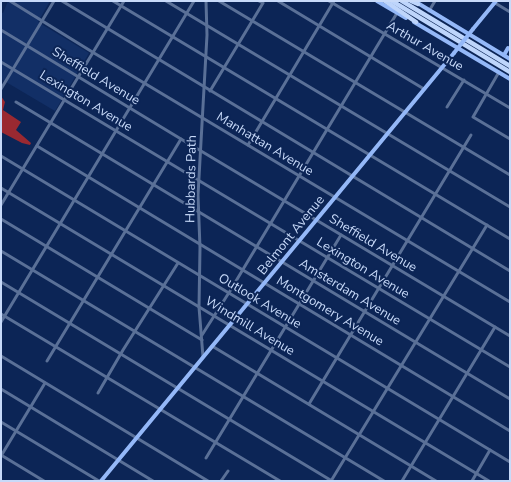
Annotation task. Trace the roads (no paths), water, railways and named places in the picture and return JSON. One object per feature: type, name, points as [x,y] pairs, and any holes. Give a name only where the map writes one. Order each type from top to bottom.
[{"type":"highway","points":[[385,1],[416,22]]},
{"type":"highway","points":[[392,1],[510,72]]},
{"type":"highway","points":[[402,1],[510,66]]},
{"type":"main road","points":[[377,1],[416,22],[510,79]]},
{"type":"main road","points":[[414,2],[510,59]]},
{"type":"main road","name":"Belmont Avenue","points":[[100,481],[178,389],[496,2]]},
{"type":"main road","points":[[504,55],[509,46]]},
{"type":"street","name":"Manhattan Avenue","points":[[10,1],[94,53],[510,302]]},
{"type":"street","points":[[1,89],[54,1]]},
{"type":"street","points":[[62,1],[510,271]]},
{"type":"street","points":[[113,1],[510,239]]},
{"type":"street","points":[[1,205],[124,1]]},
{"type":"street","points":[[166,1],[510,207]]},
{"type":"street","points":[[1,322],[3,315],[19,292],[194,1]]},
{"type":"street","name":"Hubbards Path","points":[[204,357],[199,308],[199,181],[207,25],[206,1]]},
{"type":"street","points":[[219,1],[510,175]]},
{"type":"street","points":[[210,91],[263,3],[259,1]]},
{"type":"street","points":[[278,1],[424,89]]},
{"type":"street","name":"Arthur Avenue","points":[[329,1],[510,108]]},
{"type":"street","points":[[429,11],[435,1]]},
{"type":"street","points":[[248,145],[333,2]]},
{"type":"street","points":[[496,2],[510,12]]},
{"type":"street","points":[[202,335],[229,294],[397,13]]},
{"type":"street","name":"Sheffield Avenue","points":[[1,30],[510,336]]},
{"type":"street","name":"Lexington Avenue","points":[[1,62],[510,367]]},
{"type":"street","points":[[499,72],[472,117],[510,139]]},
{"type":"street","points":[[447,107],[464,80]]},
{"type":"street","name":"Amsterdam Avenue","points":[[16,102],[510,400]]},
{"type":"street","points":[[309,404],[471,135]]},
{"type":"street","points":[[47,361],[181,139]]},
{"type":"street","name":"Montgomery Avenue","points":[[37,146],[510,431]]},
{"type":"street","name":"Outlook Avenue","points":[[1,156],[510,462]]},
{"type":"street","name":"Windmill Avenue","points":[[1,188],[489,481]]},
{"type":"street","points":[[1,219],[202,340]]},
{"type":"street","points":[[1,282],[331,481],[487,225]]},
{"type":"street","points":[[206,458],[341,235]]},
{"type":"street","points":[[1,251],[384,481]]},
{"type":"street","points":[[98,393],[178,263]]},
{"type":"street","points":[[3,315],[280,481]]},
{"type":"street","points":[[402,481],[424,442],[495,327]]},
{"type":"street","points":[[212,346],[436,481]]},
{"type":"street","points":[[1,356],[208,481]]},
{"type":"street","points":[[44,481],[1,455],[45,383]]},
{"type":"street","points":[[1,389],[153,481]]},
{"type":"street","points":[[1,422],[100,481]]},
{"type":"street","points":[[472,481],[490,450]]},
{"type":"street","points":[[221,481],[228,471]]}]
